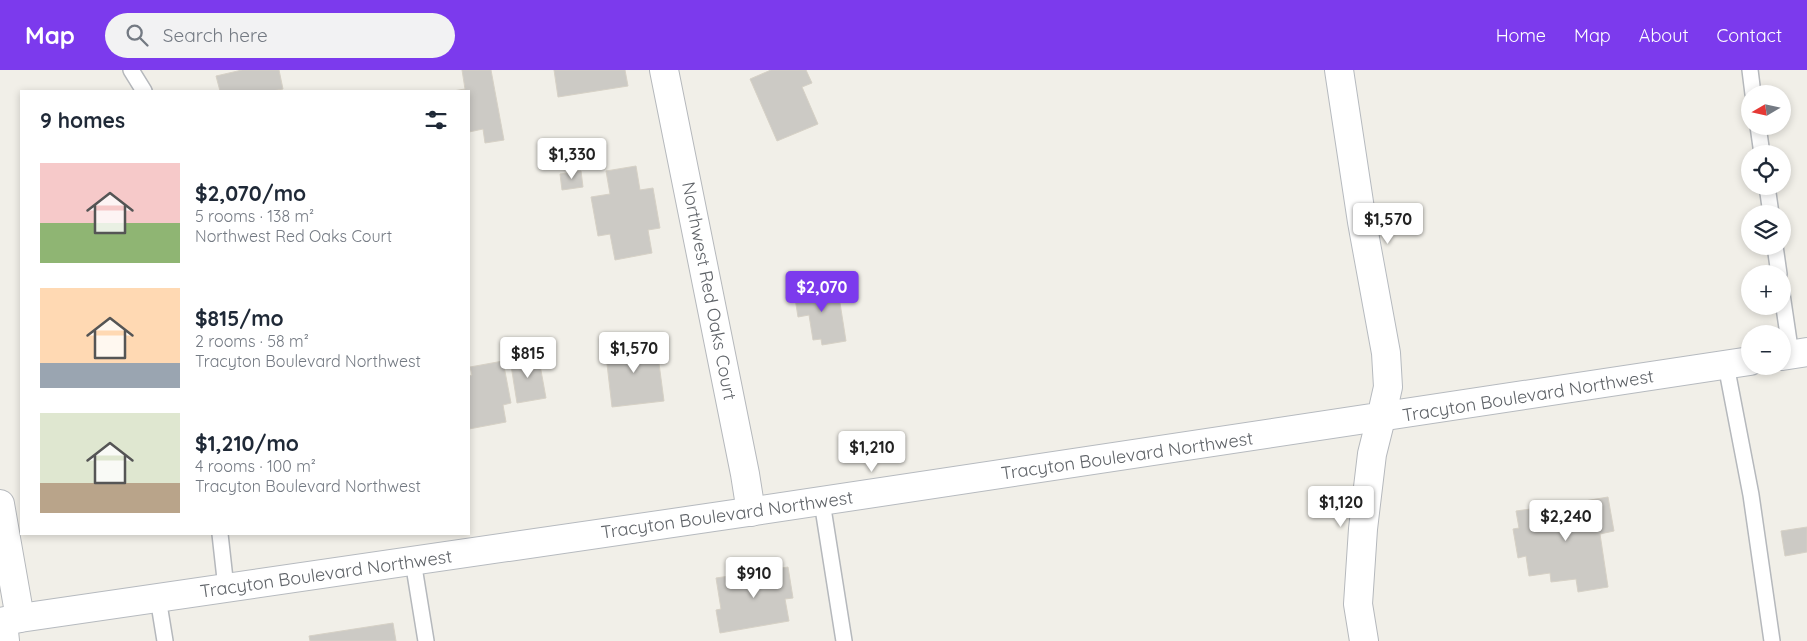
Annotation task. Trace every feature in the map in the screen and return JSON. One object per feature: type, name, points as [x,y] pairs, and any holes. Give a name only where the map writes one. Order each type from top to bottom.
[{"type":"main road","name":"Northwest Red Oaks Court","points":[[664,70],[752,512]]},
{"type":"main road","points":[[1339,70],[1362,222],[1386,353],[1388,387],[1372,454],[1363,529],[1358,604],[1364,641]]},
{"type":"main road","name":"Tracyton Boulevard Northwest","points":[[7,626],[158,598],[822,502],[1738,363]]},
{"type":"main road","points":[[0,504],[7,626]]},
{"type":"lane","points":[[131,70],[143,90]]},
{"type":"lane","points":[[1750,70],[1752,85]]},
{"type":"lane","points":[[1786,315],[1794,355]]},
{"type":"lane","points":[[1738,363],[1751,495],[1772,641]]},
{"type":"lane","points":[[822,502],[844,641]]},
{"type":"lane","points":[[220,535],[226,588]]},
{"type":"lane","points":[[413,561],[426,641]]},
{"type":"lane","points":[[158,598],[165,641]]},
{"type":"building","points":[[242,70],[279,70],[283,89],[220,90],[216,76]]},
{"type":"building","points":[[462,70],[491,70],[504,140],[485,143],[483,129],[470,132],[470,90],[459,90],[465,89]]},
{"type":"building","points":[[554,70],[625,70],[628,86],[558,97]]},
{"type":"building","points":[[771,70],[806,70],[812,83],[802,87],[818,124],[777,141],[750,79]]},
{"type":"building","points":[[636,166],[640,190],[653,188],[660,228],[648,230],[652,253],[615,260],[610,234],[598,236],[591,197],[610,194],[606,171]]},
{"type":"building","points":[[581,171],[583,187],[562,190],[560,174]]},
{"type":"building","points":[[837,284],[846,341],[822,345],[821,339],[813,340],[809,315],[798,317],[794,292]]},
{"type":"building","points":[[656,341],[664,401],[612,407],[605,347]]},
{"type":"building","points":[[538,354],[546,398],[517,403],[510,359]]},
{"type":"building","points":[[503,361],[511,403],[503,405],[506,422],[470,429],[470,376],[472,375],[470,367]]},
{"type":"building","points":[[1608,497],[1614,531],[1600,534],[1608,587],[1578,592],[1576,579],[1551,582],[1550,573],[1529,576],[1526,556],[1518,558],[1513,529],[1519,528],[1516,511],[1545,507],[1546,515],[1563,512],[1561,505]]},
{"type":"building","points":[[1807,527],[1807,552],[1785,556],[1781,531]]},
{"type":"building","points":[[788,567],[793,598],[785,599],[789,621],[720,633],[716,610],[721,609],[716,578]]},
{"type":"building","points":[[393,623],[396,641],[310,641],[309,636]]}]
